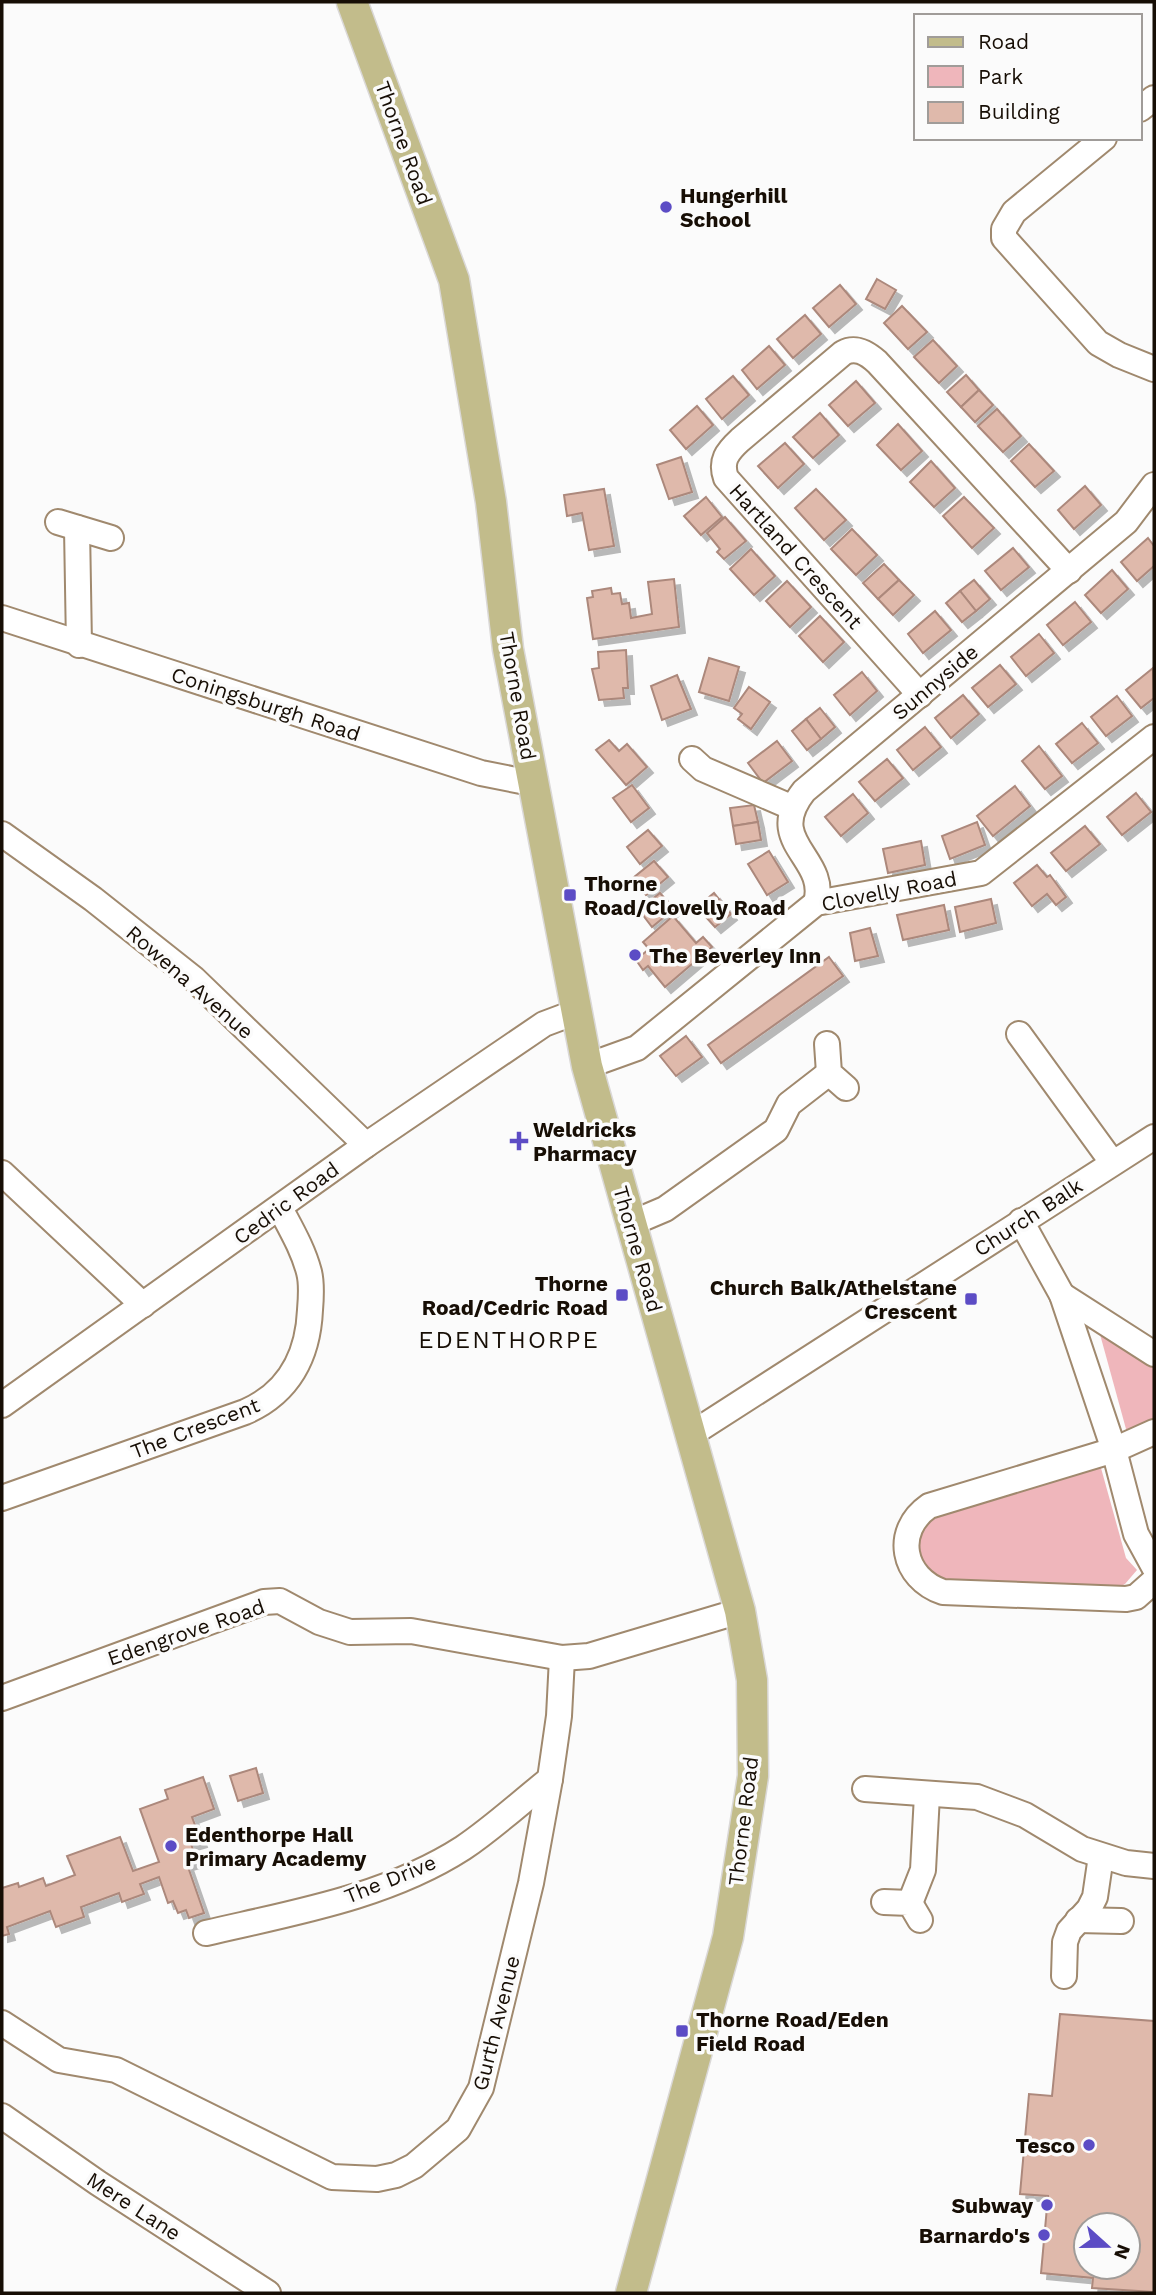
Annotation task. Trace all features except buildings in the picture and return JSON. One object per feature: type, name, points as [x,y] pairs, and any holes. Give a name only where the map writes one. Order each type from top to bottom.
[{"type":"main road","name":"Thorne Road","points":[[352,2],[454,280],[491,502],[508,649],[587,1066],[740,1611],[752,1680],[753,1776],[728,1937],[631,2293]]},
{"type":"street","points":[[1102,140],[1013,212],[1004,229],[1004,238],[1098,343],[1154,369]]},
{"type":"street","name":"Hartland Crescent","points":[[920,695],[726,478],[724,471],[726,455],[740,440],[832,362],[843,353],[855,350],[877,362],[1069,571]]},
{"type":"street","name":"Sunnyside","points":[[791,807],[804,791],[1126,522],[1154,485]]},
{"type":"street","points":[[79,645],[68,525],[111,538]]},
{"type":"street","name":"Coningsburgh Road","points":[[2,618],[481,773],[521,781],[533,779]]},
{"type":"street","name":"Clovelly Road","points":[[587,1066],[636,1048],[816,903],[981,873],[1154,737]]},
{"type":"street","points":[[692,759],[704,769],[791,807],[790,827],[794,843],[816,876],[819,890],[816,903]]},
{"type":"street","name":"Rowena Avenue","points":[[2,834],[93,899],[194,979],[366,1146]]},
{"type":"street","name":"Cedric Road","points":[[2,1405],[366,1146],[544,1024],[576,1012]]},
{"type":"street","points":[[1020,1034],[1112,1162]]},
{"type":"street","points":[[632,1223],[665,1209],[776,1130],[789,1104],[837,1081],[827,1044]]},
{"type":"street","name":"Church Balk","points":[[690,1435],[1154,1137]]},
{"type":"street","points":[[2,1173],[143,1305]]},
{"type":"street","name":"The Crescent","points":[[2,1498],[245,1412],[277,1393],[296,1368],[306,1347],[310,1305],[310,1275],[299,1244],[279,1208]]},
{"type":"street","points":[[1021,1221],[1062,1295],[1114,1450],[1136,1534],[1154,1567]]},
{"type":"street","points":[[1062,1295],[1154,1354]]},
{"type":"street","points":[[1154,1433],[1114,1450],[929,1506],[920,1512],[907,1532],[907,1559],[925,1583],[933,1588],[953,1592],[1126,1599],[1136,1597],[1154,1581]]},
{"type":"street","name":"Edengrove Road","points":[[2,1698],[264,1602],[280,1601],[319,1622],[350,1632],[411,1632],[562,1658],[589,1656],[740,1611]]},
{"type":"street","name":"Gurth Avenue","points":[[2,2023],[59,2060],[116,2070],[332,2177],[377,2179],[396,2175],[414,2166],[458,2129],[481,2088],[551,1779],[559,1716],[562,1658]]},
{"type":"street","name":"The Drive","points":[[206,1933],[316,1907],[384,1885],[463,1848],[551,1779]]},
{"type":"street","points":[[864,1789],[977,1797],[1002,1805],[1082,1849],[1101,1856],[1154,1866]]},
{"type":"street","points":[[884,1902],[915,1911],[923,1870],[927,1795]]},
{"type":"street","points":[[505,1815],[540,1831]]},
{"type":"street","points":[[1064,1976],[1065,1942],[1095,1897],[1101,1856]]},
{"type":"street","points":[[1078,1920],[1121,1921]]},
{"type":"street","name":"Mere Lane","points":[[2,2116],[98,2183],[268,2293]]},
{"type":"green space","points":[[1098,1327],[1154,1363],[1154,1427],[1135,1436],[1126,1429]]},
{"type":"green space","points":[[1096,1466],[1101,1468],[1126,1558],[1137,1570],[1125,1584],[1115,1589],[943,1582],[929,1576],[912,1541],[922,1520]]},
{"type":"place","name":"Hungerhill School","points":[[666,207]]},
{"type":"place","name":"Thorne Road/Clovelly Road","points":[[570,895]]},
{"type":"place","name":"The Beverley Inn","points":[[635,955]]},
{"type":"place","name":"Weldricks Pharmacy","points":[[519,1141]]},
{"type":"place","name":"Thorne Road/Cedric Road","points":[[622,1295]]},
{"type":"place","name":"Church Balk/Athelstane Crescent","points":[[971,1299]]},
{"type":"place","name":"Edenthorpe Hall Primary Academy","points":[[171,1846]]},
{"type":"place","name":"Thorne Road/Eden Field Road","points":[[682,2031]]},
{"type":"place","name":"Tesco","points":[[1089,2145]]},
{"type":"place","name":"Subway","points":[[1047,2205]]},
{"type":"place","name":"Barnardo's","points":[[1044,2235]]},
{"type":"district","name":"EDENTHORPE","points":[[509,1340]]}]
